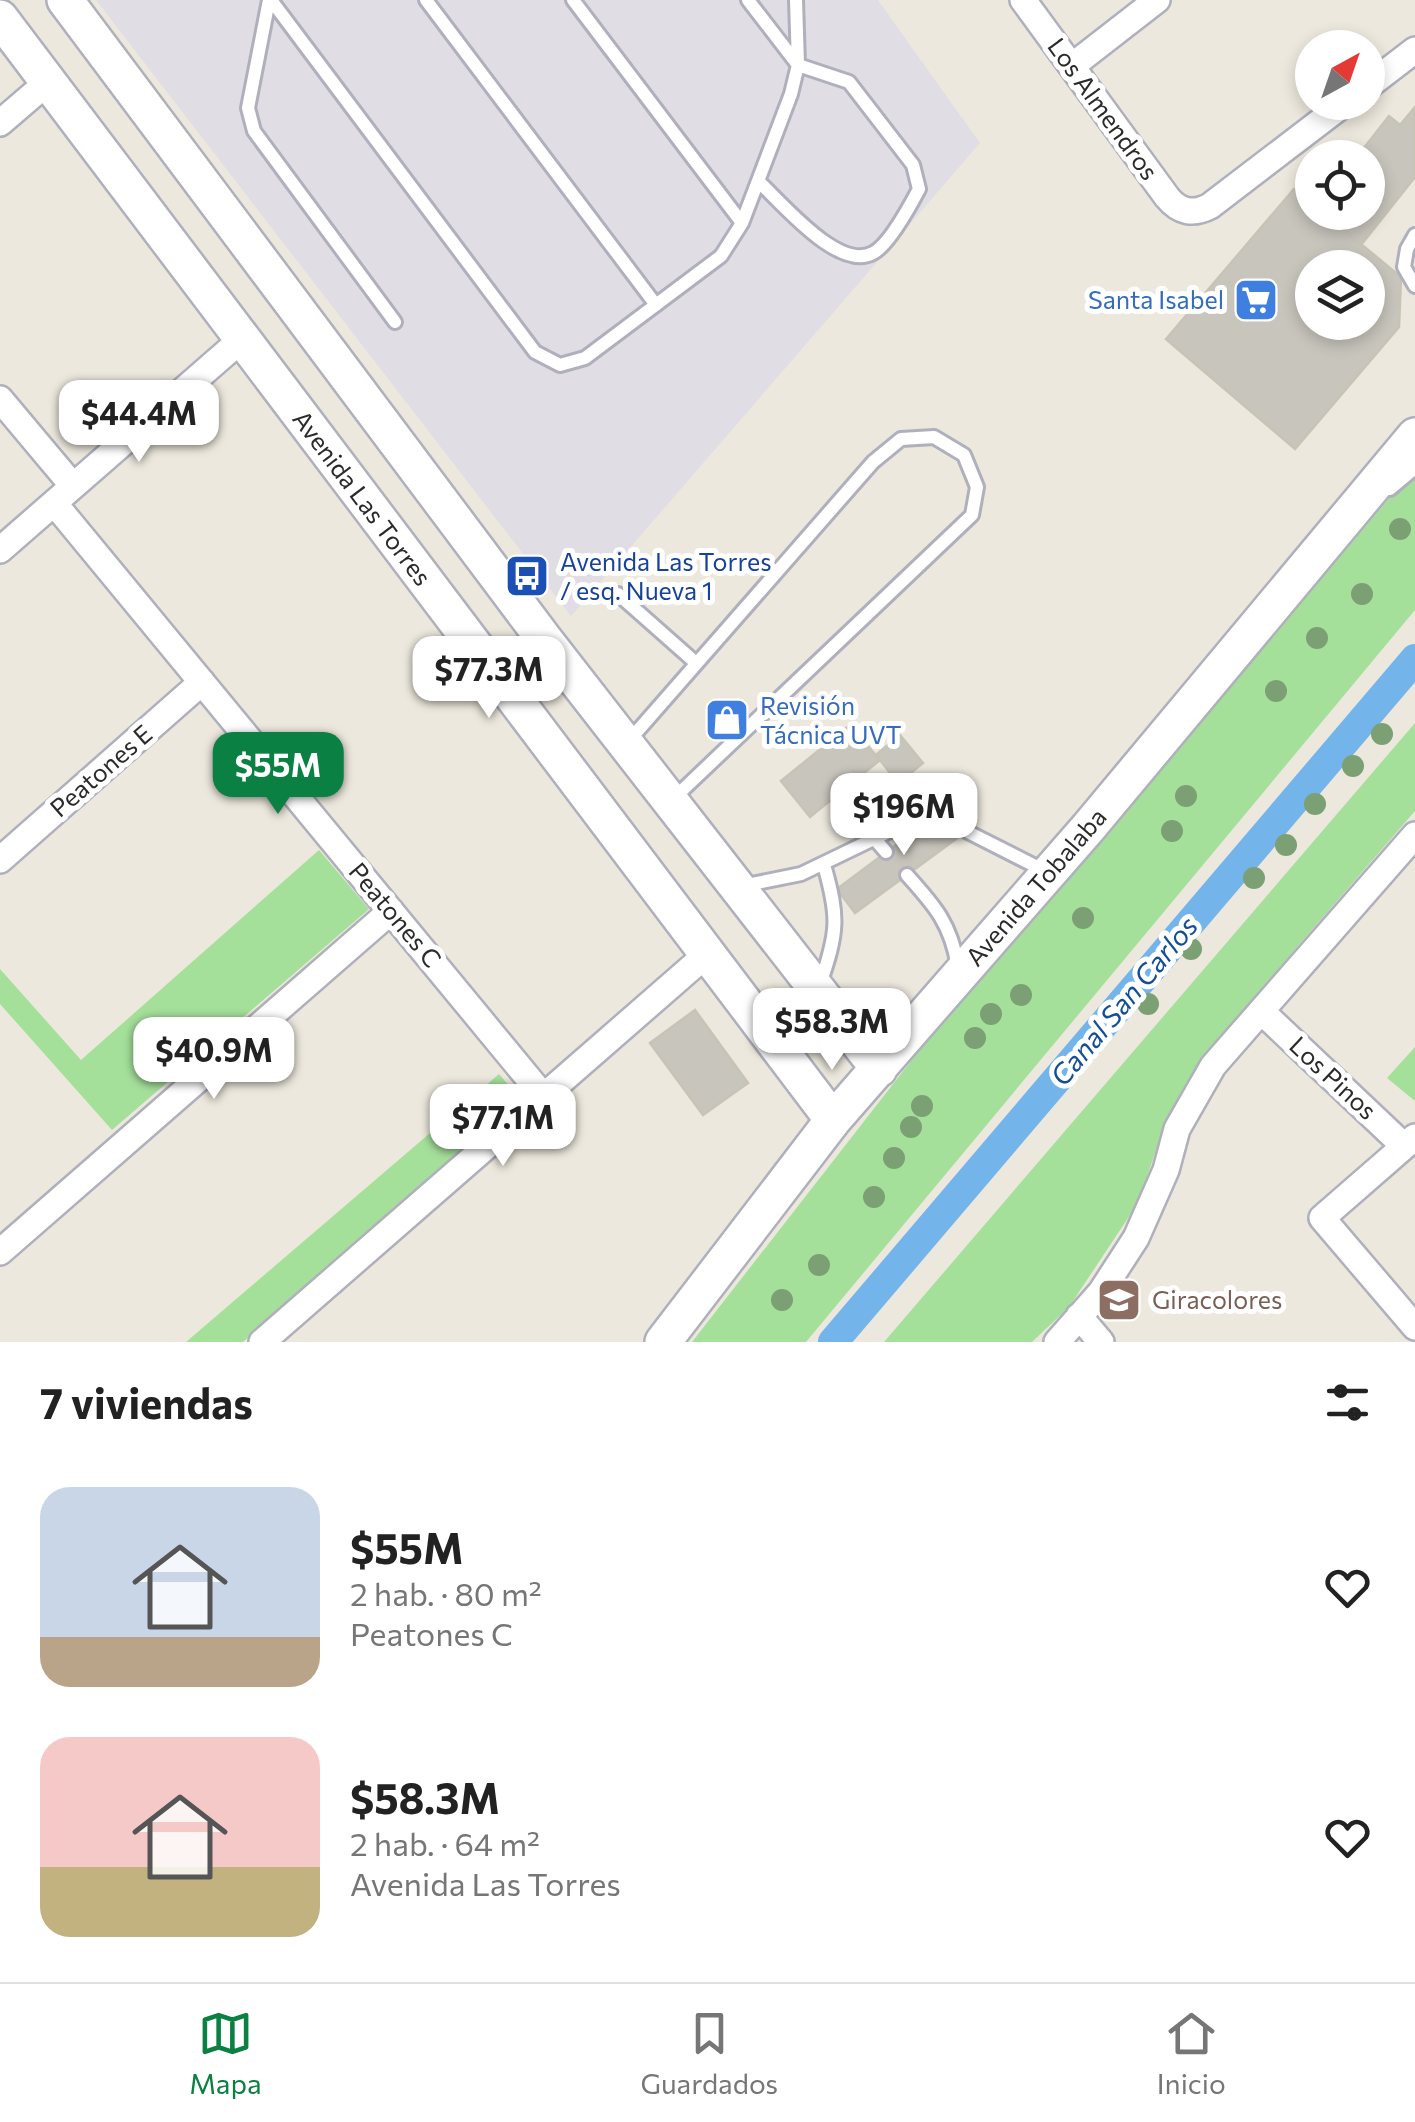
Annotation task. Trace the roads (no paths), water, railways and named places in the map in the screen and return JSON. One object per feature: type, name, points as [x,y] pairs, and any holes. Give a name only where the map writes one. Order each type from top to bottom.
[{"type":"main road","points":[[65,0],[544,638],[879,1069]]},
{"type":"main road","name":"Avenida Las Torres","points":[[0,17],[834,1120]]},
{"type":"main road","name":"Avenida Tobalaba","points":[[664,1342],[834,1120],[1049,874],[1415,436]]},
{"type":"main road","points":[[496,676],[526,664],[544,638]]},
{"type":"street","name":"Los Almendros","points":[[1023,0],[1167,197],[1180,209],[1210,206],[1322,120]]},
{"type":"street","points":[[1072,66],[1157,0]]},
{"type":"street","points":[[1385,73],[1415,50]]},
{"type":"street","points":[[0,124],[49,81]]},
{"type":"street","points":[[0,550],[242,339]]},
{"type":"street","name":"Peatones C","points":[[0,399],[64,494],[202,682],[544,1096]]},
{"type":"street","name":"Peatones E","points":[[0,860],[202,682]]},
{"type":"street","points":[[1057,1342],[1120,1266],[1136,1238],[1166,1170],[1177,1130],[1212,1066],[1415,835]]},
{"type":"street","points":[[0,1252],[391,910]]},
{"type":"street","points":[[262,1342],[707,954]]},
{"type":"street","name":"Los Pinos","points":[[1261,1011],[1409,1141]]},
{"type":"street","points":[[1409,1141],[1322,1218],[1415,1327]]},
{"type":"street","points":[[1079,1316],[1101,1342]]},
{"type":"lane","points":[[270,0],[536,352],[560,365],[585,358],[722,256],[742,223],[791,94],[798,66],[796,0]]},
{"type":"lane","points":[[270,0],[248,108],[254,132],[395,322]]},
{"type":"lane","points":[[426,0],[656,305]]},
{"type":"lane","points":[[573,0],[742,223]]},
{"type":"lane","points":[[748,0],[798,66],[849,82],[913,165],[919,189],[875,253],[854,258],[832,248],[758,181]]},
{"type":"lane","points":[[1415,236],[1407,249],[1404,266],[1406,276],[1415,286]]},
{"type":"lane","points":[[626,744],[795,555],[872,462],[901,438],[934,437],[964,455],[977,487],[972,515],[670,802]]},
{"type":"lane","points":[[1336,530],[1415,468]]},
{"type":"lane","points":[[618,594],[696,663]]},
{"type":"lane","points":[[735,886],[770,883],[824,864],[916,818],[929,820]]},
{"type":"lane","points":[[966,831],[1049,874]]},
{"type":"lane","points":[[872,837],[886,852]]},
{"type":"lane","points":[[818,991],[832,951],[837,909],[824,864]]},
{"type":"lane","points":[[907,875],[940,912],[954,942],[959,976]]},
{"type":"waterway","name":"Canal San Carlos","points":[[833,1342],[1415,659]]},
{"type":"place","name":"Santa Isabel","points":[[1256,300]]},
{"type":"place","name":"Avenida Las Torres / esq. Nueva 1","points":[[527,576]]},
{"type":"place","name":"Revisión Tácnica UVT","points":[[727,720]]},
{"type":"place","name":"Giracolores","points":[[1119,1300]]}]
